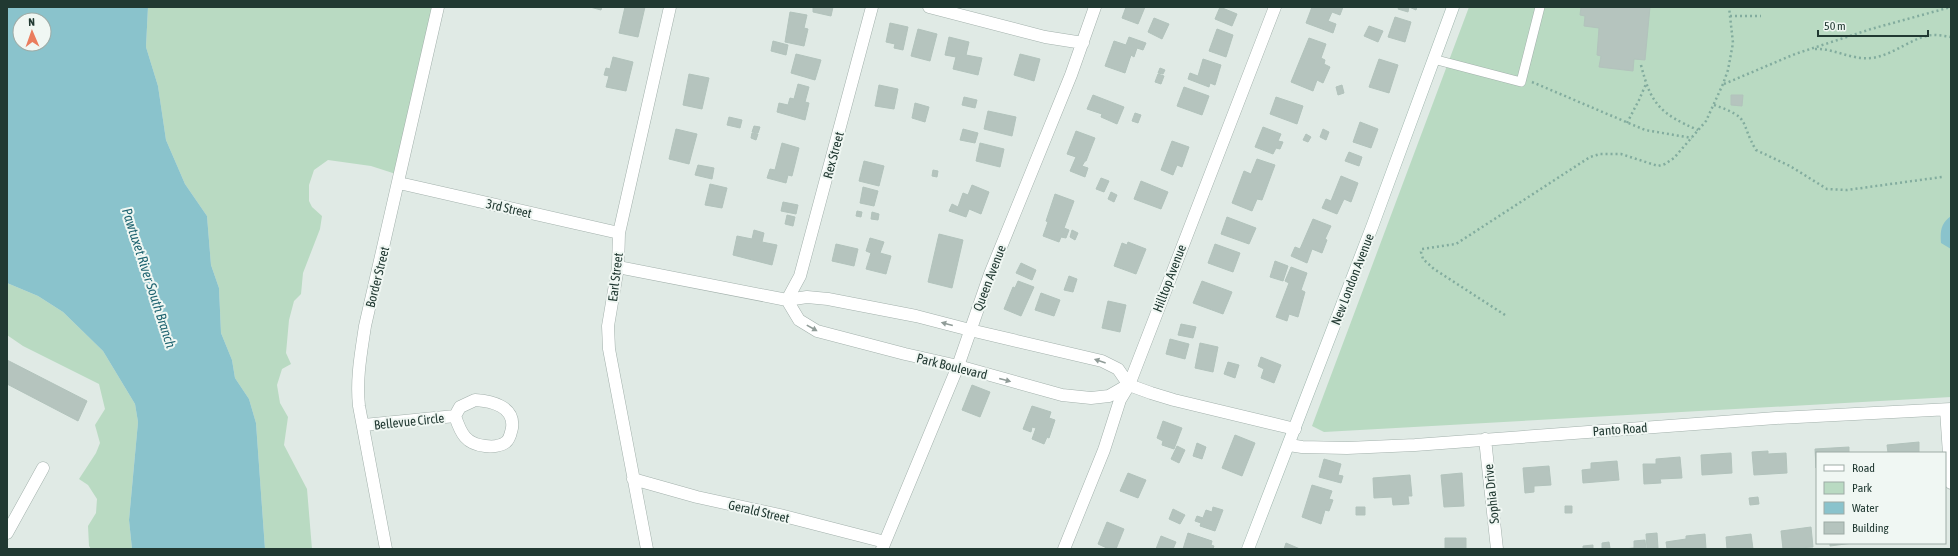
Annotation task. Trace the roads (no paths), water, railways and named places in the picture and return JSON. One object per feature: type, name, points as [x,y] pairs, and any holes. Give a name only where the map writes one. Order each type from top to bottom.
[{"type":"street","name":"Border Street","points":[[386,549],[364,425],[359,406],[357,386],[359,364],[365,326],[399,183],[438,7]]},
{"type":"street","name":"Earl Street","points":[[647,549],[609,349],[608,326],[618,267],[619,233],[670,7]]},
{"type":"street","name":"Rex Street","points":[[787,300],[800,276],[872,7]]},
{"type":"street","points":[[929,7],[1045,37],[1083,43]]},
{"type":"street","name":"Queen Avenue","points":[[883,546],[958,366],[990,274],[1071,75],[1095,7]]},
{"type":"street","name":"Hilltop Avenue","points":[[1064,549],[1104,450],[1120,400],[1129,384],[1275,7]]},
{"type":"street","name":"New London Avenue","points":[[1248,549],[1372,227],[1453,7]]},
{"type":"street","name":"3rd Street","points":[[399,183],[619,233]]},
{"type":"street","points":[[618,267],[787,300],[808,297],[828,299],[916,316],[1102,360],[1118,369],[1129,384],[1174,400],[1295,429]]},
{"type":"street","name":"Park Boulevard","points":[[787,300],[799,320],[817,331],[958,366],[1062,395],[1091,398],[1109,396],[1129,384]]},
{"type":"street","name":"Bellevue Circle","points":[[475,400],[491,401],[504,407],[511,417],[512,424],[510,436],[506,442],[492,447],[471,444],[461,433],[455,416],[460,407],[467,402],[475,400]]},
{"type":"street","points":[[1948,409],[1951,483]]},
{"type":"street","name":"Panto Road","points":[[1289,445],[1302,447],[1347,448],[1776,418],[1948,409]]},
{"type":"street","name":"Bellevue Circle","points":[[364,425],[455,416]]},
{"type":"street","name":"Sophia Drive","points":[[1486,439],[1496,549]]},
{"type":"street","points":[[7,533],[43,468]]},
{"type":"street","name":"Gerald Street","points":[[633,479],[697,497],[780,515],[883,546]]},
{"type":"lane","points":[[1433,59],[1521,82],[1540,7]]},
{"type":"water","name":"Pawtuxet River South Branch","points":[[7,7],[148,7],[146,47],[158,86],[166,140],[185,184],[207,216],[211,265],[219,288],[221,333],[232,360],[235,378],[249,399],[256,423],[265,549],[132,549],[129,520],[138,422],[135,404],[103,351],[63,312],[38,296],[7,283]]},
{"type":"water","points":[[1951,216],[1951,249],[1941,243],[1941,231],[1945,221]]}]
